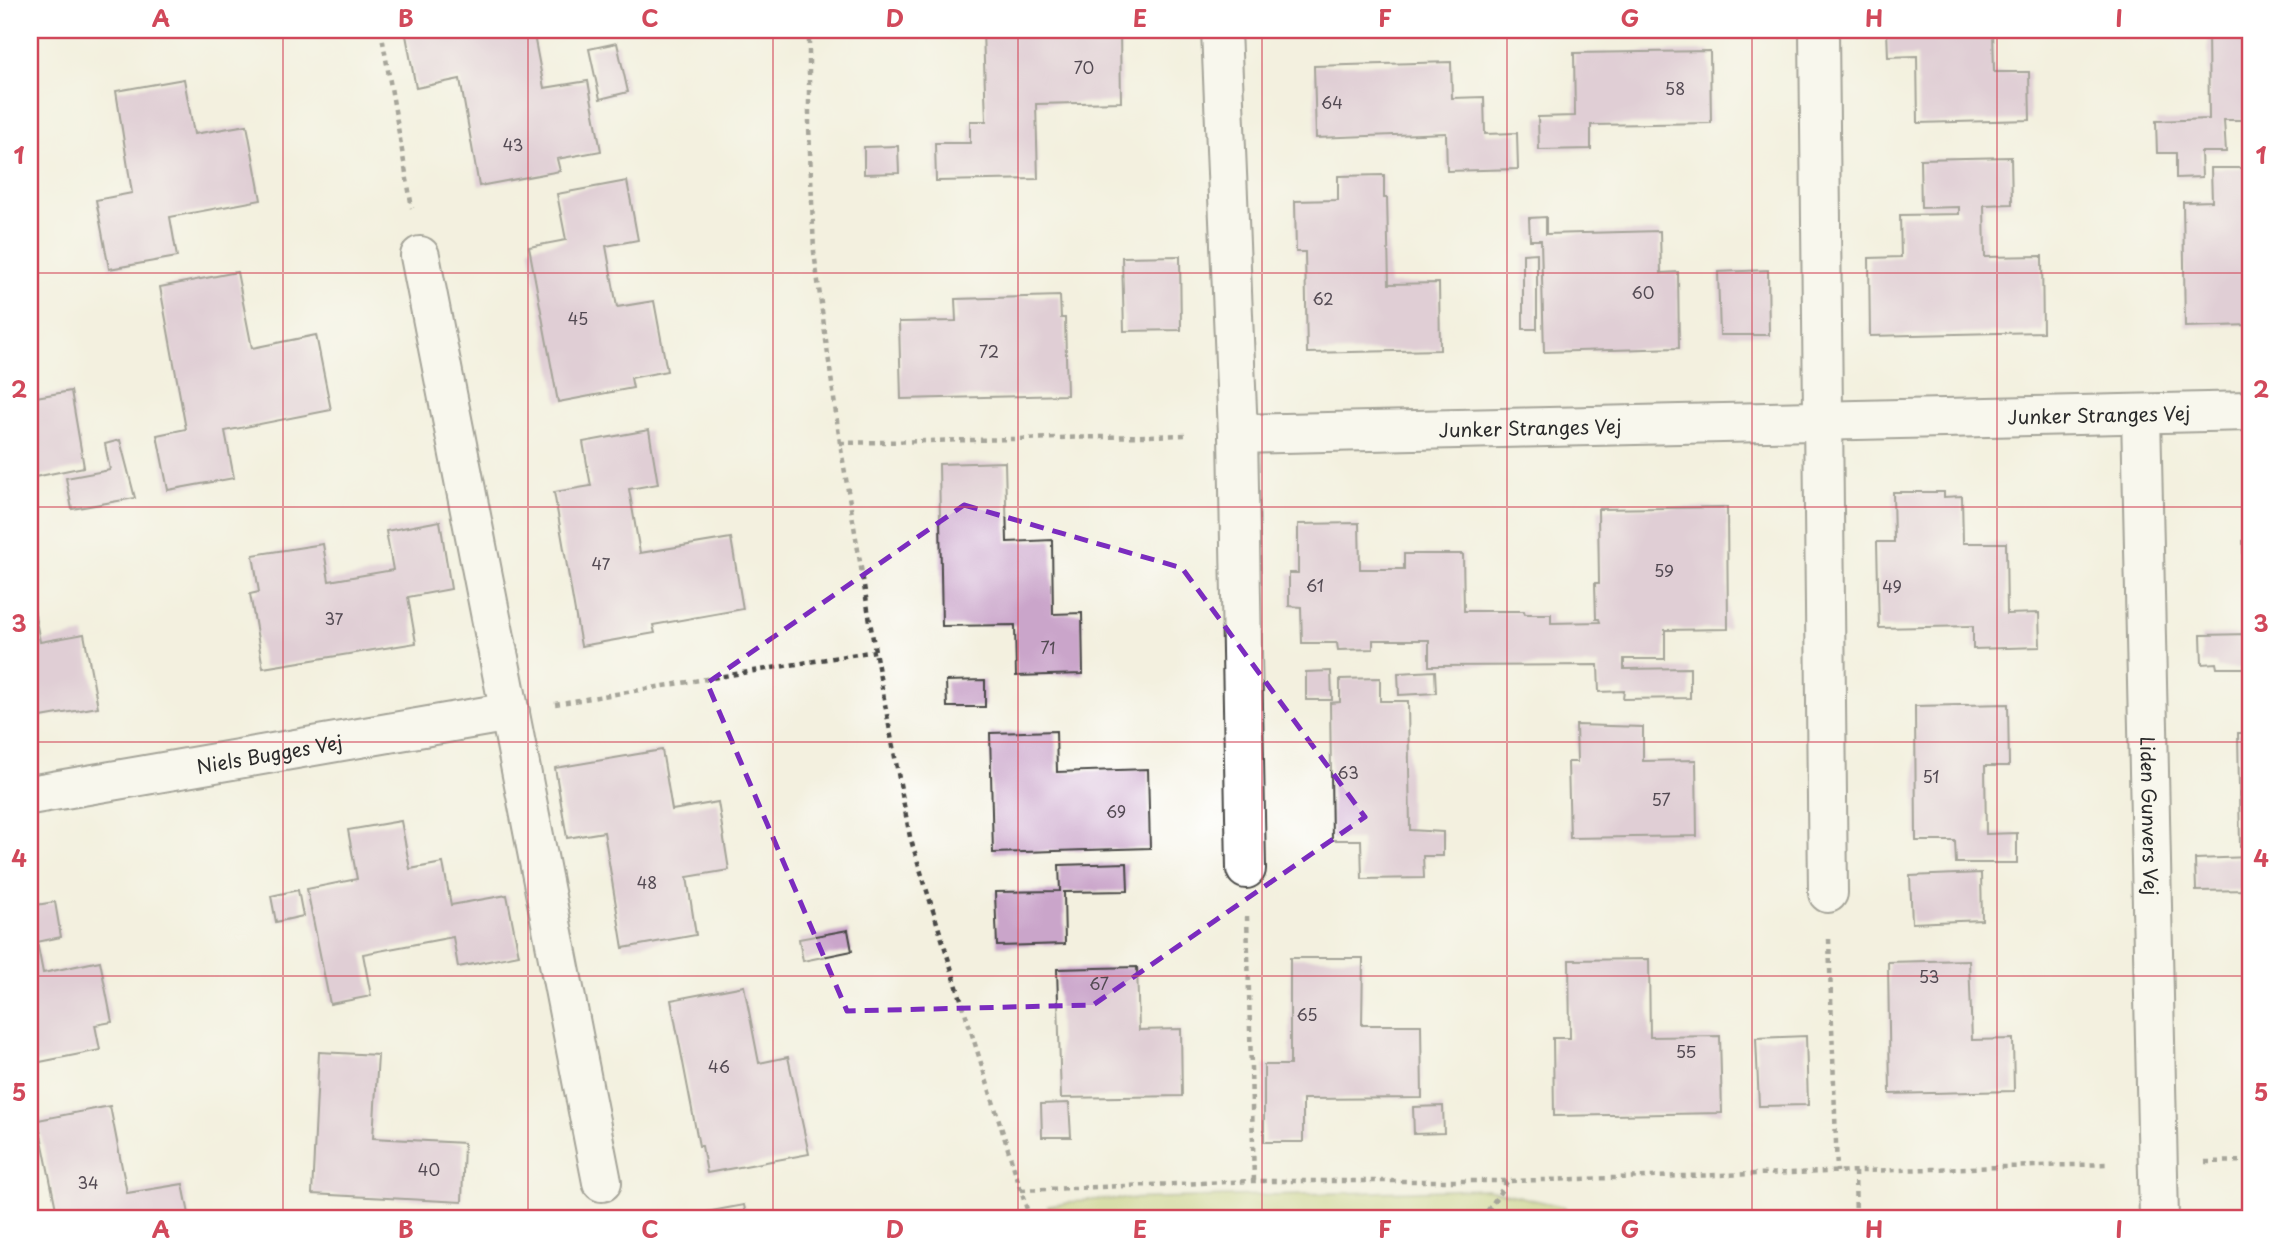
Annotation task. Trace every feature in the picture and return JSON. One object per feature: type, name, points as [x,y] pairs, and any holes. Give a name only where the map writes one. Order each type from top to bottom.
[{"type":"street","points":[[1221,30],[1238,434],[1246,869]]},
{"type":"street","points":[[1819,30],[1828,893]]},
{"type":"street","points":[[420,256],[601,1182]]},
{"type":"street","name":"Junker Stranges Vej","points":[[1238,434],[2250,411]]},
{"type":"street","name":"Liden Gunvers Vej","points":[[2141,414],[2159,1219]]},
{"type":"street","name":"Niels Bugges Vej","points":[[30,795],[510,712]]},
{"type":"path","points":[[381,30],[420,256]]},
{"type":"path","points":[[809,30],[809,126],[814,252],[840,443],[875,651],[910,837],[1030,1219]]},
{"type":"path","points":[[840,443],[1238,434]]},
{"type":"path","points":[[510,712],[875,651]]},
{"type":"path","points":[[1246,869],[1254,1181]]},
{"type":"path","points":[[1828,893],[1837,1172]]},
{"type":"path","points":[[1021,1190],[1254,1181],[1508,1181],[2250,1161]]},
{"type":"path","points":[[1855,1172],[1856,1219]]},
{"type":"path","points":[[1482,1219],[1508,1181]]},
{"type":"highlighted area","points":[[964,505],[1182,568],[1365,817],[1093,1005],[847,1011],[707,683]]},
{"type":"green space","points":[[1487,1189],[1565,1207],[1565,1219],[1052,1219],[1048,1206],[1087,1200]]},
{"type":"building","points":[[405,30],[533,30],[544,88],[588,81],[601,151],[557,159],[560,171],[479,186],[460,79],[416,88]]},
{"type":"building","points":[[983,30],[1120,31],[1121,102],[1036,104],[1038,179],[936,181],[935,143],[970,143],[970,121],[986,121]]},
{"type":"building","points":[[1887,30],[1993,30],[1994,72],[2029,72],[2030,120],[1918,123],[1917,56],[1888,57]]},
{"type":"building","points":[[2208,30],[2250,30],[2250,120],[2224,120],[2226,152],[2201,152],[2202,177],[2176,178],[2176,153],[2157,153],[2156,121],[2209,119]]},
{"type":"building","points":[[617,43],[628,92],[600,99],[589,49]]},
{"type":"building","points":[[1710,51],[1711,123],[1591,125],[1591,149],[1539,150],[1538,117],[1575,116],[1574,53]]},
{"type":"building","points":[[1451,62],[1452,98],[1484,97],[1485,134],[1517,133],[1518,169],[1447,171],[1446,133],[1316,138],[1314,66]]},
{"type":"building","points":[[184,79],[194,134],[247,125],[261,200],[170,217],[177,257],[109,269],[96,200],[132,193],[116,91]]},
{"type":"building","points":[[898,146],[899,173],[864,174],[864,147]]},
{"type":"building","points":[[2011,157],[2012,204],[1984,205],[1985,257],[2042,256],[2043,332],[1870,336],[1869,258],[1901,257],[1900,215],[1959,214],[1959,207],[1921,208],[1920,159]]},
{"type":"building","points":[[2211,168],[2250,168],[2250,325],[2185,327],[2183,202],[2212,201]]},
{"type":"building","points":[[1384,175],[1389,284],[1439,283],[1440,350],[1307,353],[1305,252],[1296,252],[1295,201],[1338,200],[1338,176]]},
{"type":"building","points":[[627,181],[638,240],[606,246],[617,307],[654,301],[667,371],[631,378],[633,388],[558,402],[529,247],[566,240],[557,194]]},
{"type":"building","points":[[1546,217],[1546,234],[1660,231],[1661,273],[1678,272],[1679,348],[1544,352],[1541,240],[1530,240],[1529,218]]},
{"type":"building","points":[[1537,253],[1537,329],[1523,329],[1523,254]]},
{"type":"building","points":[[1180,256],[1181,330],[1124,331],[1122,257]]},
{"type":"building","points":[[1768,270],[1769,335],[1720,335],[1718,272]]},
{"type":"building","points":[[237,272],[252,348],[316,335],[331,410],[225,431],[234,478],[168,490],[157,435],[186,429],[160,287]]},
{"type":"building","points":[[1060,296],[1061,318],[1065,318],[1067,395],[901,399],[899,322],[956,321],[955,299]]},
{"type":"building","points":[[71,391],[84,467],[30,478],[30,398]]},
{"type":"building","points":[[649,430],[658,484],[629,489],[640,553],[731,538],[743,609],[653,625],[655,633],[581,646],[554,492],[591,486],[583,442]]},
{"type":"building","points":[[120,440],[135,498],[72,509],[66,478],[110,470],[105,444]]},
{"type":"building","points":[[1005,462],[1007,542],[1052,540],[1053,614],[1082,613],[1083,674],[1016,676],[1015,625],[942,626],[939,464]]},
{"type":"building","points":[[1893,492],[1944,492],[1944,497],[1962,496],[1963,543],[2006,543],[2007,614],[2039,613],[2040,647],[1973,649],[1973,626],[1879,628],[1877,542],[1894,542]]},
{"type":"building","points":[[1727,507],[1728,629],[1665,630],[1665,659],[1624,659],[1624,669],[1690,668],[1690,698],[1623,699],[1624,691],[1599,692],[1598,665],[1429,666],[1429,640],[1373,640],[1373,649],[1338,650],[1337,643],[1302,643],[1301,607],[1289,606],[1289,573],[1298,573],[1298,524],[1359,523],[1360,569],[1404,569],[1404,554],[1463,554],[1464,611],[1551,614],[1551,623],[1600,622],[1596,619],[1595,583],[1599,583],[1598,509]]},
{"type":"building","points":[[440,521],[451,589],[408,597],[416,643],[263,668],[250,594],[259,592],[253,555],[323,544],[329,581],[393,570],[386,531]]},
{"type":"building","points":[[2243,541],[2250,542],[2250,622],[2245,622]]},
{"type":"building","points":[[31,593],[40,642],[84,634],[98,707],[30,719]]},
{"type":"building","points":[[2250,634],[2250,668],[2217,668],[2216,663],[2202,664],[2201,635]]},
{"type":"building","points":[[1331,671],[1332,700],[1306,700],[1306,672]]},
{"type":"building","points":[[1435,671],[1436,693],[1399,695],[1398,673]]},
{"type":"building","points":[[1380,678],[1380,701],[1408,701],[1410,830],[1443,832],[1443,856],[1423,856],[1424,878],[1362,879],[1361,840],[1332,840],[1330,703],[1340,702],[1340,679]]},
{"type":"building","points":[[985,680],[985,707],[947,707],[946,681]]},
{"type":"building","points":[[2008,704],[2009,766],[1985,766],[1986,834],[2017,833],[2017,863],[1956,863],[1955,841],[1916,841],[1915,706]]},
{"type":"building","points":[[1576,725],[1643,727],[1643,761],[1696,760],[1697,836],[1570,838],[1568,762],[1577,762]]},
{"type":"building","points":[[1056,731],[1057,772],[1148,769],[1150,848],[993,853],[990,733]]},
{"type":"building","points":[[2238,733],[2250,733],[2250,847],[2240,847]]},
{"type":"building","points":[[662,750],[672,810],[718,802],[729,870],[687,877],[696,935],[623,948],[604,832],[567,838],[555,768]]},
{"type":"building","points":[[401,821],[410,869],[443,863],[451,905],[507,895],[519,955],[458,967],[453,937],[363,954],[371,996],[330,1004],[307,889],[357,879],[348,830]]},
{"type":"building","points":[[2250,857],[2250,890],[2196,891],[2195,859]]},
{"type":"building","points":[[1127,863],[1128,891],[1064,892],[1065,944],[997,946],[995,892],[1060,891],[1059,865]]},
{"type":"building","points":[[1981,873],[1982,920],[1912,923],[1910,876]]},
{"type":"building","points":[[298,890],[303,916],[276,922],[271,896]]},
{"type":"building","points":[[55,902],[61,937],[37,942],[43,973],[100,961],[112,1022],[95,1025],[100,1050],[30,1064],[30,906]]},
{"type":"building","points":[[848,930],[852,951],[803,961],[799,939]]},
{"type":"building","points":[[1290,958],[1363,958],[1362,1025],[1421,1025],[1422,1098],[1303,1099],[1303,1142],[1264,1142],[1264,1065],[1290,1065]]},
{"type":"building","points":[[1649,959],[1650,1037],[1720,1036],[1722,1113],[1554,1116],[1553,1038],[1570,1038],[1569,960]]},
{"type":"building","points":[[1969,960],[1972,1040],[2013,1039],[2014,1091],[1890,1094],[1888,962]]},
{"type":"building","points":[[1137,967],[1139,1030],[1181,1029],[1182,1096],[1061,1098],[1057,969]]},
{"type":"building","points":[[744,986],[759,1063],[788,1057],[809,1154],[707,1173],[702,1146],[699,1146],[671,1000]]},
{"type":"building","points":[[1806,1036],[1808,1105],[1759,1106],[1756,1038]]},
{"type":"building","points":[[319,1052],[378,1055],[373,1138],[464,1143],[462,1202],[312,1194]]},
{"type":"building","points":[[1069,1103],[1071,1137],[1042,1137],[1041,1104]]},
{"type":"building","points":[[110,1106],[127,1193],[183,1184],[190,1219],[58,1219],[38,1120]]},
{"type":"building","points":[[1443,1106],[1444,1133],[1414,1134],[1413,1107]]},
{"type":"building","points":[[744,1205],[747,1219],[674,1219],[674,1218]]}]
